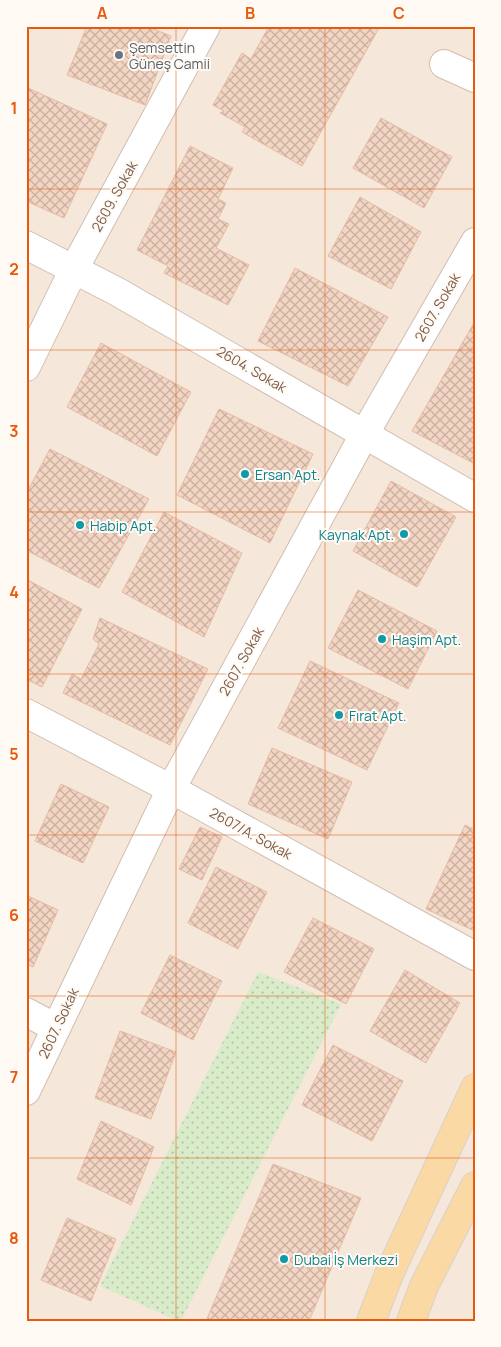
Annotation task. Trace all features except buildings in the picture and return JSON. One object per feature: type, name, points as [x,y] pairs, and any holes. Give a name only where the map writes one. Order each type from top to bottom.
[{"type":"main road","points":[[371,1321],[390,1272],[475,1088]]},
{"type":"main road","points":[[411,1321],[424,1286],[475,1186]]},
{"type":"street","name":"2609. Sokak","points":[[26,367],[74,269],[206,26]]},
{"type":"street","points":[[444,64],[475,78]]},
{"type":"street","name":"2607. Sokak","points":[[26,1092],[171,789],[365,433],[475,242]]},
{"type":"street","name":"2604. Sokak","points":[[26,246],[74,269],[365,433],[475,498]]},
{"type":"street","name":"2607/A. Sokak","points":[[26,713],[171,789],[475,956]]},
{"type":"street","points":[[26,1012],[56,1028]]},
{"type":"shaded area","points":[[26,26],[475,26],[475,1321],[26,1321]]},
{"type":"green space","points":[[258,972],[341,1004],[181,1321],[178,1321],[100,1286]]},
{"type":"place","name":"Şemsettin Güneş Camii","points":[[119,55]]},
{"type":"place","name":"Ersan Apt.","points":[[245,474]]},
{"type":"place","name":"Habip Apt.","points":[[80,525]]},
{"type":"place","name":"Kaynak Apt.","points":[[404,534]]},
{"type":"place","name":"Haşim Apt.","points":[[382,639]]},
{"type":"place","name":"Fırat Apt.","points":[[339,715]]},
{"type":"place","name":"Dubai İş Merkezi","points":[[284,1259]]}]
